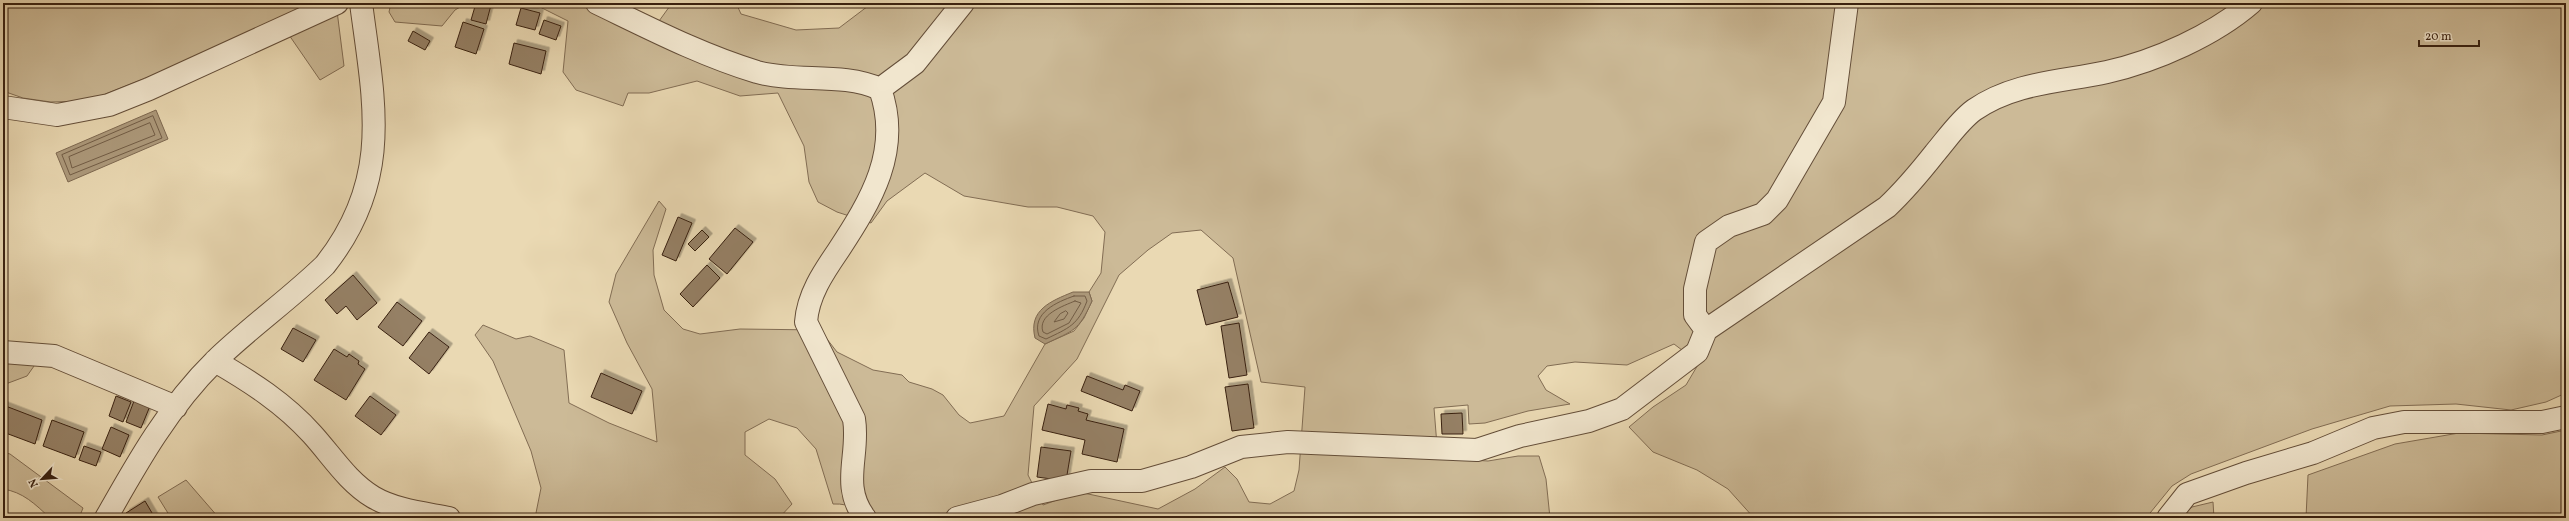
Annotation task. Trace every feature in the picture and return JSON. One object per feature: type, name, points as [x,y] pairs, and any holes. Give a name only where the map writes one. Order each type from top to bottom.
[{"type":"street","points":[[3,107],[57,115],[108,105],[149,89],[338,3]]},
{"type":"street","points":[[106,518],[146,448],[176,407],[215,362],[326,265],[340,246],[364,198],[371,173],[375,143],[374,114],[361,3]]},
{"type":"street","points":[[597,3],[680,43],[758,72],[819,80],[862,81],[880,88]]},
{"type":"street","points":[[880,88],[915,62],[963,3]]},
{"type":"street","points":[[1706,330],[1695,315],[1695,288],[1706,242],[1729,226],[1763,214],[1777,200],[1834,102],[1847,3]]},
{"type":"street","points":[[957,518],[1002,506],[1033,494],[1091,480],[1142,481],[1191,466],[1241,447],[1288,442],[1477,450],[1520,436],[1589,421],[1622,410],[1697,352],[1706,330],[1887,207],[1909,186],[1953,132],[1974,110],[2023,87],[2108,72],[2153,59],[2230,21],[2251,3]]},
{"type":"street","points":[[865,518],[857,507],[850,481],[856,434],[854,419],[806,322],[807,309],[820,278],[859,219],[879,181],[887,149],[887,109],[880,88]]},
{"type":"street","points":[[3,352],[54,356],[176,407]]},
{"type":"street","points":[[215,362],[264,391],[283,405],[312,434],[354,484],[374,497],[400,508],[449,518]]},
{"type":"street","points":[[2168,518],[2187,494],[2246,473],[2313,453],[2373,428],[2404,422],[2542,422],[2566,417]]},
{"type":"shaded area","points":[[3,3],[336,3],[344,66],[320,80],[278,19],[151,76],[88,101],[51,102],[23,98],[3,91]]},
{"type":"shaded area","points":[[391,3],[467,3],[455,10],[442,26],[395,22],[389,12]]},
{"type":"shaded area","points":[[532,3],[579,3],[649,35],[672,3],[736,3],[741,14],[796,30],[839,28],[872,3],[2566,3],[2566,393],[2546,402],[2511,410],[2456,404],[2390,406],[2312,429],[2191,474],[2172,486],[2146,518],[1754,518],[1728,489],[1697,470],[1653,452],[1629,427],[1653,407],[1686,385],[1699,363],[1674,344],[1627,365],[1575,362],[1547,366],[1538,376],[1546,390],[1570,404],[1528,411],[1485,423],[1469,424],[1468,405],[1434,408],[1438,458],[1488,461],[1518,456],[1539,456],[1546,479],[1550,518],[933,518],[929,514],[901,518],[887,518],[867,514],[850,506],[833,504],[816,449],[797,428],[769,419],[745,432],[745,455],[775,479],[792,504],[779,518],[535,518],[541,488],[531,451],[493,361],[475,335],[483,325],[516,339],[530,336],[564,350],[569,403],[609,423],[657,442],[652,389],[627,343],[609,302],[616,274],[659,201],[666,209],[653,250],[654,275],[664,310],[683,329],[700,334],[740,329],[820,330],[837,352],[873,370],[902,375],[909,382],[932,389],[943,395],[959,415],[970,423],[1004,416],[1045,344],[1074,331],[1084,318],[1092,301],[1089,292],[1101,273],[1105,232],[1093,216],[1057,207],[1028,207],[964,196],[925,173],[887,201],[871,223],[837,212],[818,202],[809,182],[804,146],[778,93],[740,96],[697,81],[649,93],[628,93],[623,106],[576,90],[563,72],[568,21]],"holes":[[[1201,230],[1233,258],[1261,382],[1305,387],[1299,470],[1294,491],[1270,504],[1249,502],[1237,479],[1225,467],[1195,489],[1158,509],[1079,492],[1043,505],[1028,475],[1034,406],[1077,359],[1119,275],[1148,250],[1172,233]]]},
{"type":"shaded area","points":[[39,359],[27,376],[3,385],[3,361]]},
{"type":"shaded area","points":[[2566,430],[2566,518],[2306,518],[2308,475],[2395,444],[2459,433],[2542,435]]},
{"type":"shaded area","points":[[3,452],[10,454],[83,508],[79,518],[50,518],[34,503],[23,496],[3,489]]},
{"type":"shaded area","points":[[186,480],[219,518],[171,518],[158,497]]},
{"type":"shaded area","points":[[2213,502],[2214,518],[2181,518],[2192,507]]},
{"type":"water","points":[[156,110],[168,139],[68,182],[56,153]]},
{"type":"water","points":[[1073,292],[1089,292],[1092,301],[1079,325],[1069,332],[1045,344],[1035,338],[1035,320],[1038,314],[1049,303]]},
{"type":"building","points":[[476,3],[491,5],[486,24],[471,20]]},
{"type":"building","points":[[521,8],[540,13],[535,30],[516,25]]},
{"type":"building","points":[[544,20],[561,26],[556,40],[539,34]]},
{"type":"building","points":[[463,22],[484,29],[476,54],[455,47]]},
{"type":"building","points":[[413,31],[430,41],[425,50],[408,41]]},
{"type":"building","points":[[514,43],[546,51],[541,74],[509,64]]},
{"type":"building","points":[[678,217],[692,223],[676,261],[662,255]]},
{"type":"building","points":[[735,228],[753,242],[727,274],[709,259]]},
{"type":"building","points":[[702,230],[709,237],[695,251],[688,244]]},
{"type":"building","points":[[707,265],[720,278],[693,307],[680,294]]},
{"type":"building","points":[[353,275],[377,303],[357,320],[346,306],[337,314],[325,300]]},
{"type":"building","points":[[1228,282],[1238,317],[1206,325],[1197,290]]},
{"type":"building","points":[[397,302],[422,321],[403,346],[378,327]]},
{"type":"building","points":[[1239,323],[1247,375],[1229,378],[1221,326]]},
{"type":"building","points":[[293,328],[316,340],[303,362],[281,349]]},
{"type":"building","points":[[429,332],[449,347],[429,374],[409,358]]},
{"type":"building","points":[[334,349],[347,357],[349,354],[359,361],[358,364],[365,369],[346,400],[314,380]]},
{"type":"building","points":[[601,373],[642,391],[632,414],[591,397]]},
{"type":"building","points":[[1087,376],[1123,390],[1125,385],[1140,391],[1132,411],[1081,391]]},
{"type":"building","points":[[1248,384],[1254,428],[1232,431],[1225,387]]},
{"type":"building","points":[[116,396],[131,402],[123,422],[109,416]]},
{"type":"building","points":[[370,396],[396,415],[381,435],[355,416]]},
{"type":"building","points":[[134,401],[150,406],[141,428],[126,422]]},
{"type":"building","points":[[1048,404],[1066,409],[1067,405],[1079,408],[1078,411],[1088,414],[1086,420],[1124,429],[1117,462],[1082,454],[1085,440],[1042,430]]},
{"type":"building","points":[[3,405],[42,420],[35,444],[3,432]]},
{"type":"building","points":[[1462,413],[1463,434],[1442,434],[1441,414]]},
{"type":"building","points":[[52,420],[84,432],[75,458],[43,446]]},
{"type":"building","points":[[111,427],[129,435],[120,457],[102,449]]},
{"type":"building","points":[[84,446],[101,452],[96,466],[79,460]]},
{"type":"building","points":[[1041,447],[1071,451],[1066,481],[1037,477]]},
{"type":"building","points":[[145,501],[155,518],[129,518],[126,513]]}]
